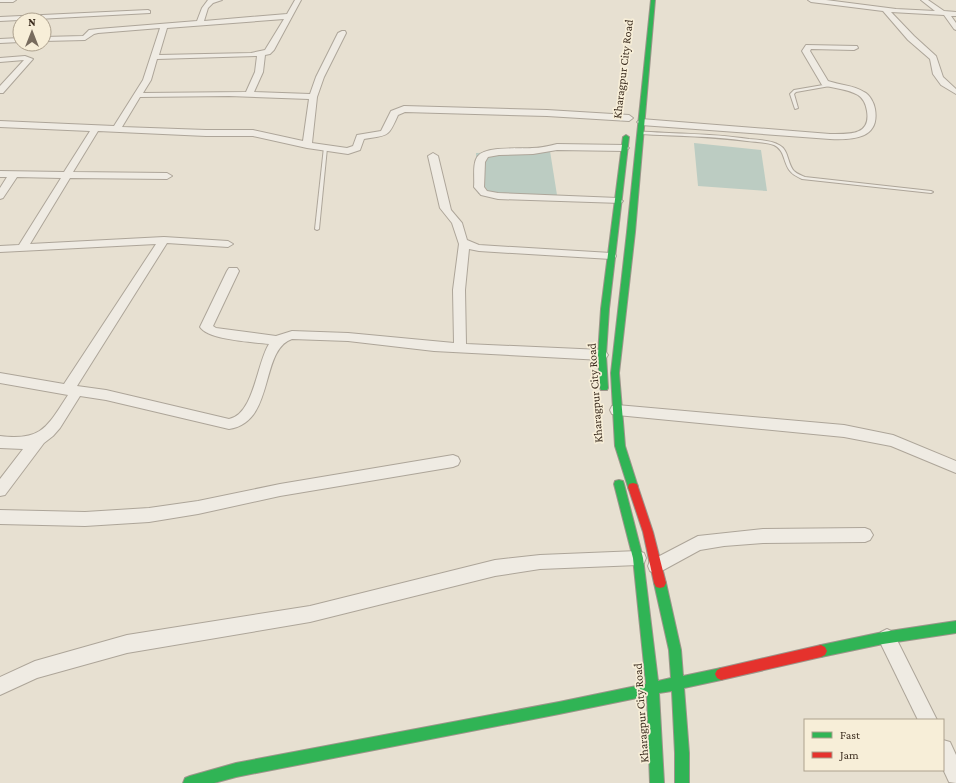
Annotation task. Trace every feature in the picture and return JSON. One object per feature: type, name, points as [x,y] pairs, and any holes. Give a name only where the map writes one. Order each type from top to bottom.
[{"type":"main road","points":[[653,0],[615,373],[620,446],[648,532],[675,650],[682,753],[682,783]]},
{"type":"main road","name":"Kharagpur City Road","points":[[606,401],[602,355],[605,309],[629,114]]},
{"type":"main road","name":"Kharagpur City Road","points":[[618,477],[638,558],[653,689],[657,783]]},
{"type":"main road","points":[[190,783],[236,770],[678,684],[886,638],[956,627]]},
{"type":"street","points":[[0,0],[13,0]]},
{"type":"street","points":[[200,23],[205,8],[210,1],[219,0]]},
{"type":"street","points":[[155,57],[261,54],[267,52],[274,45],[298,0]]},
{"type":"street","points":[[811,0],[885,10],[956,14]]},
{"type":"street","points":[[924,0],[944,13],[956,28]]},
{"type":"street","points":[[885,10],[911,38],[935,60],[936,71],[942,81],[948,88],[956,92]]},
{"type":"street","points":[[0,19],[148,12]]},
{"type":"street","points":[[52,39],[85,38],[95,31],[164,27],[290,16]]},
{"type":"street","points":[[116,130],[147,80],[164,27]]},
{"type":"street","points":[[307,145],[313,98],[320,77],[342,33]]},
{"type":"street","points":[[0,41],[12,40]]},
{"type":"street","points":[[641,122],[753,132],[821,136],[853,135],[863,133],[872,122],[869,106],[863,96],[855,89],[829,85],[822,80],[809,57],[807,49],[814,47],[854,48]]},
{"type":"street","points":[[249,95],[259,72],[261,54]]},
{"type":"street","points":[[0,60],[26,58],[29,60],[0,91]]},
{"type":"street","points":[[942,81],[956,82]]},
{"type":"street","points":[[139,95],[249,95],[313,98]]},
{"type":"street","points":[[0,124],[116,130],[253,133],[307,145],[348,151],[355,150],[357,148],[360,137],[384,133],[387,130],[394,112],[404,109],[629,114]]},
{"type":"street","points":[[23,247],[96,129]]},
{"type":"street","points":[[618,201],[498,196],[484,193],[479,187],[480,162],[481,158],[485,155],[500,152],[533,151],[558,147],[625,148]]},
{"type":"street","points":[[433,156],[446,212],[456,222],[459,229],[460,239],[464,244],[479,248],[612,256]]},
{"type":"street","points":[[0,174],[66,176],[167,176]]},
{"type":"street","points":[[0,196],[14,174]]},
{"type":"street","points":[[0,442],[25,443],[38,440],[46,435],[164,240]]},
{"type":"street","points":[[2,251],[23,247],[164,240],[228,244]]},
{"type":"street","points":[[460,348],[459,290],[464,244]]},
{"type":"street","points":[[233,270],[206,327],[212,331],[220,333],[277,341]]},
{"type":"street","points":[[0,378],[106,395],[218,423],[229,424],[238,422],[245,416],[252,406],[272,349],[277,341],[292,335],[348,338],[434,347],[602,355]]},
{"type":"street","points":[[617,410],[844,431],[893,441],[956,467]]},
{"type":"street","points":[[0,490],[38,440]]},
{"type":"street","points":[[0,517],[34,519],[120,518],[170,512],[250,495],[453,461]]},
{"type":"street","points":[[656,566],[698,543],[724,539],[763,536],[865,535]]},
{"type":"street","points":[[0,686],[35,670],[127,644],[310,614],[495,568],[540,562],[638,558]]},
{"type":"street","points":[[886,638],[927,719]]},
{"type":"street","points":[[944,751],[956,775]]},
{"type":"lane","points":[[796,108],[792,94],[796,91],[829,85]]},
{"type":"lane","points":[[640,133],[720,136],[768,143],[778,146],[784,151],[791,171],[804,178],[931,192]]},
{"type":"lane","points":[[316,229],[325,148]]},
{"type":"shaded area","points":[[694,143],[761,150],[767,191],[698,186]]},
{"type":"shaded area","points":[[550,151],[557,195],[478,194],[476,153]]},
{"type":"traffic: fast","points":[[633,487],[620,446],[615,373],[631,232],[653,0]]},
{"type":"traffic: fast","points":[[604,388],[602,355],[605,309],[626,137]]},
{"type":"traffic: fast","points":[[619,484],[638,558],[653,689],[657,783]]},
{"type":"traffic: fast","points":[[660,583],[675,650],[682,753],[682,783]]},
{"type":"traffic: fast","points":[[821,651],[883,638],[956,627]]},
{"type":"traffic: fast","points":[[190,783],[236,770],[559,708],[721,674]]},
{"type":"traffic: jam","points":[[633,487],[648,532],[660,583]]},
{"type":"traffic: jam","points":[[721,674],[821,651]]}]
